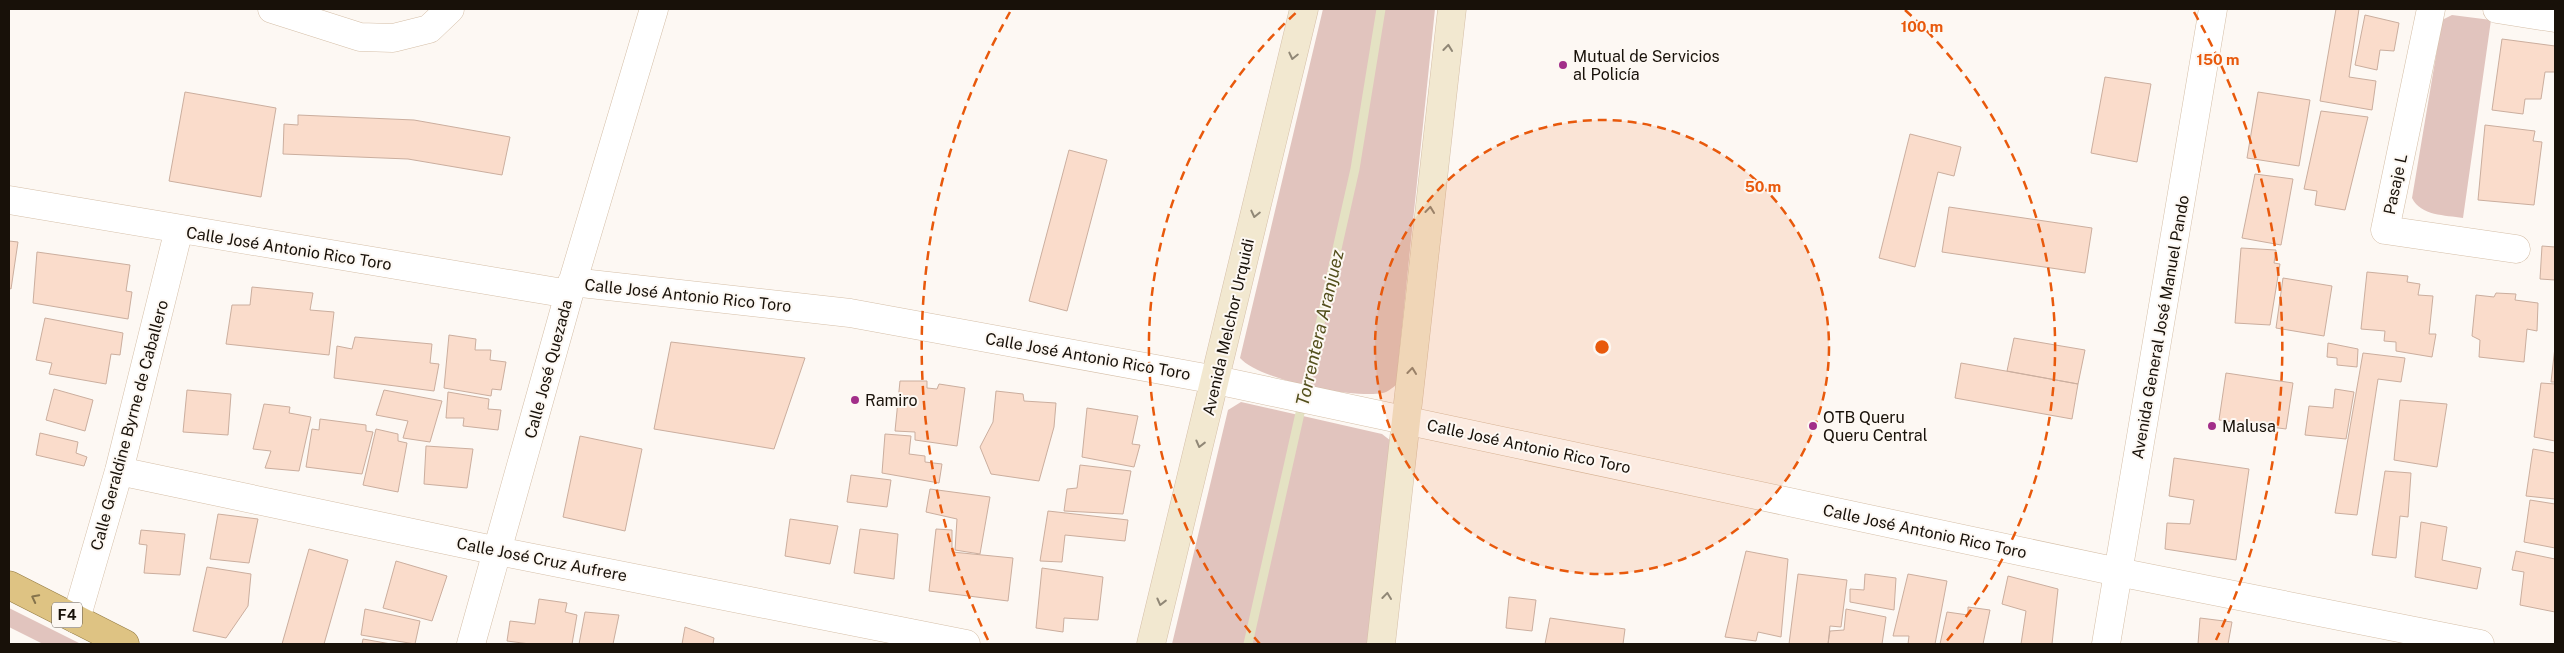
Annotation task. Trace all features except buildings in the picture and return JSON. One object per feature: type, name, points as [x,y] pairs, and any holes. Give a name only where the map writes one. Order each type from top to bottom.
[{"type":"highway","name":"F4","points":[[9,585],[125,644]]},
{"type":"main road","name":"Avenida Melchor Urquidi","points":[[1151,644],[1304,9]]},
{"type":"main road","points":[[1381,644],[1452,9]]},
{"type":"street","points":[[272,9],[360,37],[393,38],[429,29],[450,9]]},
{"type":"street","name":"Calle José Quezada","points":[[472,644],[570,288],[654,9]]},
{"type":"street","name":"Avenida General José Manuel Pando","points":[[2106,644],[2213,9]]},
{"type":"street","name":"Pasaje L","points":[[2431,9],[2385,230],[2516,249]]},
{"type":"street","points":[[2497,9],[2555,18]]},
{"type":"street","name":"Calle José Antonio Rico Toro","points":[[9,200],[179,229],[570,288],[850,313],[1306,398],[2118,572],[2480,644]]},
{"type":"street","name":"Calle Geraldine Byrne de Caballero","points":[[76,619],[119,471],[179,229]]},
{"type":"street","name":"Calle José Cruz Aufrere","points":[[119,471],[498,551],[966,644]]},
{"type":"shaded area","points":[[1323,9],[1435,9],[1396,385],[1383,393],[1351,393],[1308,386],[1266,374],[1250,366],[1240,358]]},
{"type":"shaded area","points":[[2452,15],[2491,20],[2463,218],[2434,214],[2421,208],[2412,198],[2442,20]]},
{"type":"shaded area","points":[[1241,402],[1382,434],[1391,441],[1393,451],[1367,644],[1172,644],[1228,410]]},
{"type":"shaded area","points":[[9,608],[81,644],[43,644],[9,627]]},
{"type":"waterway","name":"Torrentera Aranjuez","points":[[1248,644],[1355,169],[1381,9]]},
{"type":"place","name":"Mutual de Servicios al Policía","points":[[1563,65]]},
{"type":"place","name":"Ramiro","points":[[855,400]]},
{"type":"place","name":"OTB Queru Queru Central","points":[[1813,426]]},
{"type":"place","name":"Malusa","points":[[2212,426]]}]
